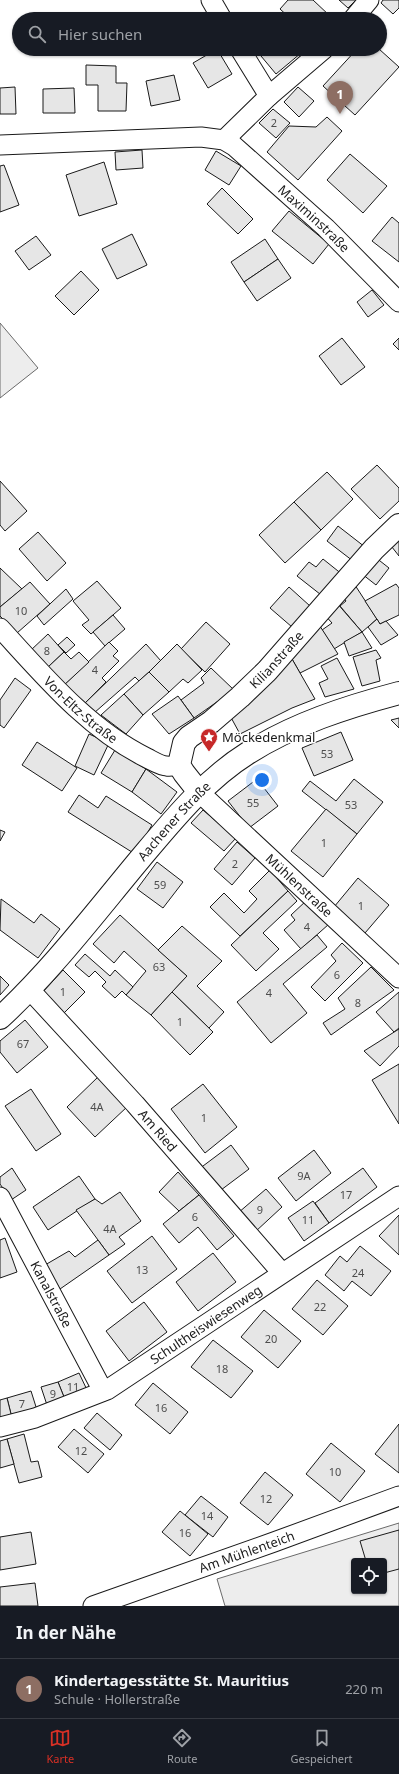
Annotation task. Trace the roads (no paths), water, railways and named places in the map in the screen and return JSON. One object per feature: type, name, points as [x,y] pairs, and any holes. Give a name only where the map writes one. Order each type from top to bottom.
[{"type":"main road","name":"Kilianstraße","points":[[179,765],[184,744],[189,737],[223,712],[267,671],[374,548],[399,525]]},
{"type":"main road","name":"Aachener Straße","points":[[0,1018],[30,990],[170,822],[199,792],[247,754],[311,721],[340,710],[399,693]]},
{"type":"main road","points":[[179,765],[184,774],[199,792]]},
{"type":"street","points":[[211,0],[218,12]]},
{"type":"street","points":[[359,12],[369,0]]},
{"type":"street","points":[[244,56],[269,96]]},
{"type":"street","points":[[224,140],[269,96],[316,56]]},
{"type":"street","name":"Maximinstraße","points":[[0,145],[201,137],[224,140],[243,154],[326,228],[399,302]]},
{"type":"street","name":"Von-Eltz-Straße","points":[[0,628],[59,692],[101,728],[136,752],[153,761],[166,767],[179,765]]},
{"type":"street","name":"Mühlenstraße","points":[[199,792],[399,978]]},
{"type":"street","name":"Am Ried","points":[[30,990],[135,1104],[282,1273]]},
{"type":"street","name":"Schultheiswiesenweg","points":[[0,1428],[35,1418],[103,1391],[399,1196]]},
{"type":"street","name":"Kanalstraße","points":[[0,1197],[103,1391]]},
{"type":"street","name":"Am Mühlenteich","points":[[93,1606],[399,1496]]},
{"type":"place","name":"Kindertagesstätte St. Mauritius","points":[[340,114]]},
{"type":"place","name":"Möckedenkmal","points":[[209,752]]}]
